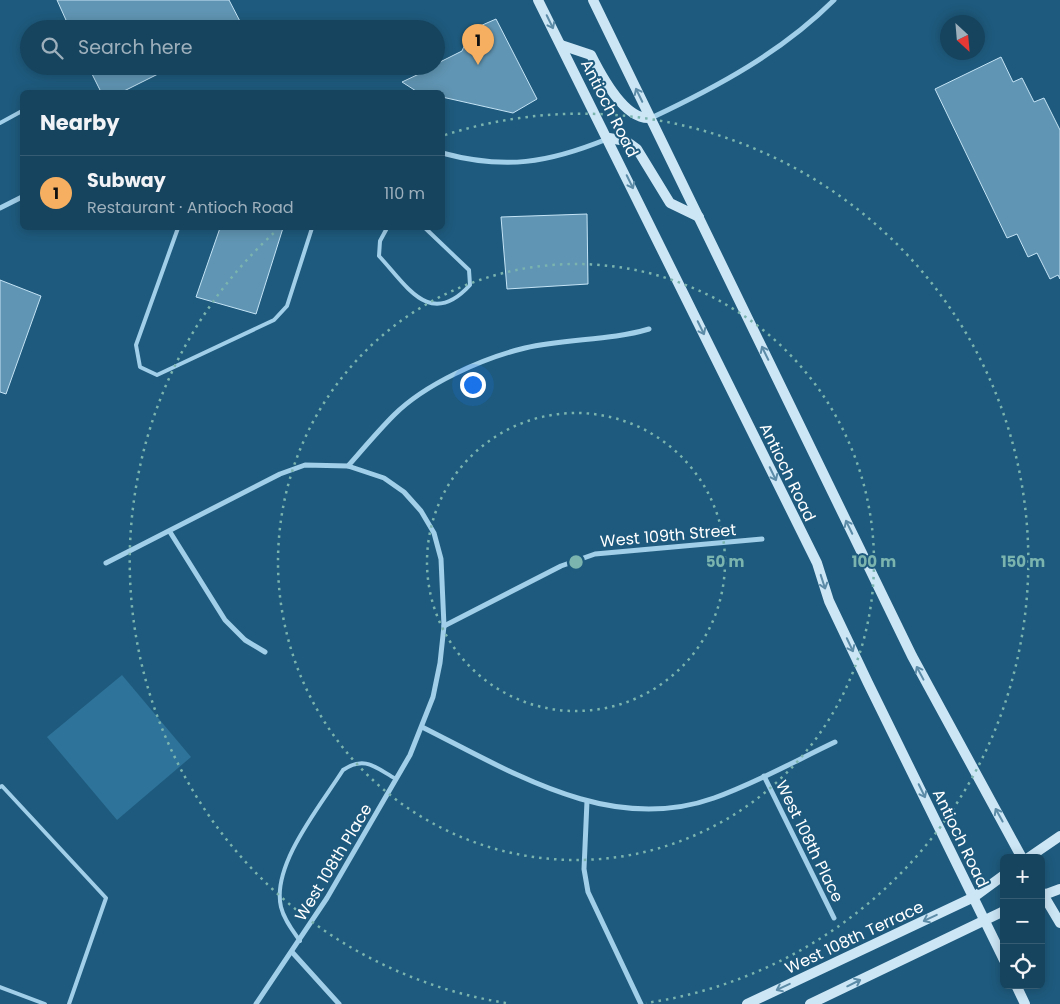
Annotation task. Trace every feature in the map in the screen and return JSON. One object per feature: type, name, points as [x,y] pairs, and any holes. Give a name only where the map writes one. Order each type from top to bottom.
[{"type":"main road","name":"Antioch Road","points":[[538,0],[609,138],[817,563],[829,601],[1000,952]]},
{"type":"main road","name":"Antioch Road","points":[[593,0],[912,656],[1020,854]]},
{"type":"main road","points":[[561,45],[591,55],[616,97],[634,112],[650,118]]},
{"type":"main road","points":[[609,138],[626,141],[638,149],[670,203],[699,217]]},
{"type":"main road","points":[[1034,854],[1060,836]]},
{"type":"main road","name":"West 108th Terrace","points":[[747,1004],[974,897],[1000,878]]},
{"type":"main road","points":[[1045,893],[1060,889]]},
{"type":"main road","points":[[1045,899],[1060,923]]},
{"type":"main road","points":[[810,1004],[1000,913]]},
{"type":"main road","points":[[1018,989],[1025,1004]]},
{"type":"street","points":[[650,118],[725,81],[778,48],[834,0]]},
{"type":"street","points":[[445,154],[482,162],[520,163],[572,153],[609,138]]},
{"type":"street","points":[[0,208],[20,198]]},
{"type":"street","points":[[348,466],[394,414],[416,398],[481,362],[524,348],[623,337],[649,329]]},
{"type":"street","name":"West 108th Place","points":[[106,563],[170,532],[280,474],[305,465],[348,466],[384,478],[404,492],[421,511],[434,533],[441,559],[444,626],[434,697],[410,756],[327,898],[256,1004]]},
{"type":"street","points":[[170,532],[226,620],[245,640],[265,652]]},
{"type":"street","name":"West 109th Street","points":[[444,626],[561,566],[595,554],[762,539]]},
{"type":"street","name":"West 108th Place","points":[[422,727],[539,785],[587,802],[640,810],[681,807],[714,798],[835,742]]},
{"type":"street","name":"West 108th Place","points":[[764,776],[834,918]]},
{"type":"street","points":[[587,802],[584,869],[588,892],[642,1004]]},
{"type":"street","points":[[292,952],[339,1004]]},
{"type":"lane","points":[[0,123],[20,112]]},
{"type":"lane","points":[[177,230],[136,345],[140,367],[157,375],[274,320],[287,306],[311,230]]},
{"type":"lane","points":[[386,230],[380,241],[379,256],[421,301],[439,305],[460,296],[470,285],[469,270],[427,230]]},
{"type":"lane","points":[[300,941],[286,921],[280,906],[281,879],[288,857],[343,770],[354,762],[367,763],[396,779]]},
{"type":"lane","points":[[0,787],[2,786],[106,898],[68,1004]]},
{"type":"lane","points":[[0,987],[45,1004]]},
{"type":"shaded area","points":[[122,675],[191,757],[117,820],[47,737]]},
{"type":"building","points":[[57,0],[229,0],[239,20],[66,20]]},
{"type":"building","points":[[496,19],[537,99],[513,113],[445,98],[445,90],[414,90],[402,82],[417,75],[445,75],[445,60],[462,51],[471,30]]},
{"type":"building","points":[[1001,57],[1013,82],[1022,78],[1034,102],[1044,98],[1060,130],[1060,279],[1058,275],[1050,279],[1037,253],[1028,257],[1017,234],[1007,238],[935,89]]},
{"type":"building","points":[[92,75],[156,75],[126,90],[100,90]]},
{"type":"building","points":[[587,214],[588,284],[507,289],[501,217]]},
{"type":"building","points":[[219,230],[282,230],[256,314],[196,297]]},
{"type":"building","points":[[0,280],[41,296],[6,394],[0,392]]},
{"type":"place","name":"Subway","points":[[478,65]]}]
